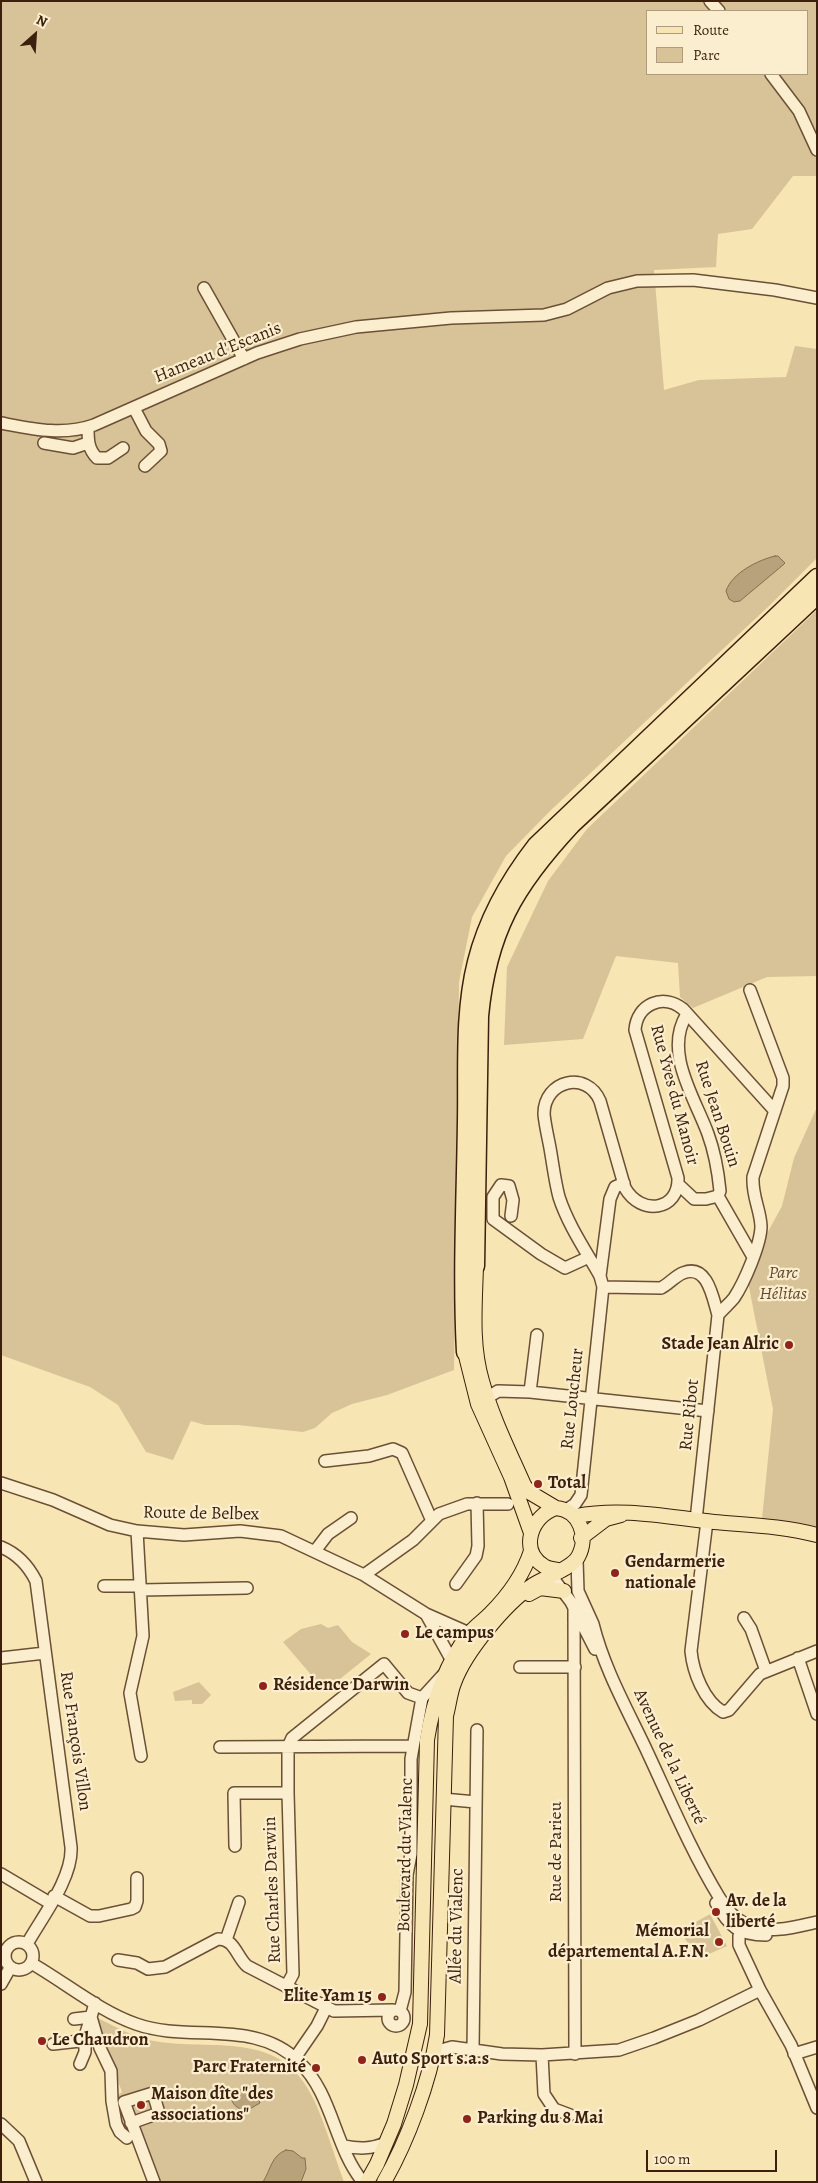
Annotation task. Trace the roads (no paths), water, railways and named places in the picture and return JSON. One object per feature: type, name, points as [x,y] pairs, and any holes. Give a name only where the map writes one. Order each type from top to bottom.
[{"type":"highway","points":[[465,1352],[464,1266],[468,1016],[476,963],[490,920],[501,895],[530,852],[560,820],[817,577]]},
{"type":"highway","points":[[476,1266],[480,1016],[483,992],[494,943],[512,900],[536,866],[572,825],[817,596]]},
{"type":"main road","points":[[465,1352],[478,1404],[511,1478],[530,1533],[531,1551],[551,1570],[576,1560],[580,1552],[581,1528],[566,1511],[529,1492],[524,1485],[487,1398],[481,1380],[475,1340],[476,1266]]},
{"type":"main road","points":[[530,1533],[538,1519],[549,1510],[631,1512],[789,1529],[817,1535]]},
{"type":"main road","points":[[581,1538],[606,1520],[631,1512]]},
{"type":"main road","name":"Boulevard du Vialenc","points":[[365,2182],[386,2143],[406,2085],[420,2024],[421,1855],[427,1740],[432,1711],[443,1676],[451,1659],[469,1634],[497,1606],[521,1577],[531,1551]]},
{"type":"main road","name":"Boulevard du Vialenc","points":[[384,2182],[407,2136],[434,2052],[437,2035],[446,1716],[454,1683],[469,1653],[511,1605],[551,1570]]},
{"type":"main road","points":[[511,1605],[540,1588],[564,1591]]},
{"type":"street","points":[[772,75],[799,111],[817,150]]},
{"type":"street","name":"Hameau d'Escanis","points":[[1,423],[48,432],[69,432],[88,427],[244,359],[300,339],[356,327],[451,318],[544,315],[566,309],[608,288],[637,281],[693,280],[775,290],[817,298]]},
{"type":"street","points":[[204,288],[244,359]]},
{"type":"street","points":[[134,408],[146,431],[159,444],[161,451],[145,466]]},
{"type":"street","points":[[88,427],[88,443],[92,453],[97,458],[108,458],[123,448]]},
{"type":"street","points":[[44,443],[73,448],[88,443]]},
{"type":"street","points":[[718,1315],[740,1287],[753,1256],[761,1227],[753,1189],[753,1177],[782,1093],[783,1078],[750,990]]},
{"type":"street","name":"Rue Yves du Manoir","points":[[601,1281],[564,1210],[557,1188],[544,1116],[547,1100],[557,1087],[572,1082],[580,1082],[598,1095],[624,1183],[630,1196],[635,1201],[649,1207],[663,1204],[669,1199],[678,1184],[678,1178],[635,1030],[641,1012],[651,1003],[670,1002],[677,1004],[775,1111]]},
{"type":"street","name":"Rue Jean Bouin","points":[[687,1014],[680,1028],[680,1058],[688,1087],[715,1156],[720,1191],[718,1196]]},
{"type":"street","name":"Rue Loucheur","points":[[566,1511],[575,1504],[581,1495],[610,1199],[615,1187],[624,1183]]},
{"type":"street","points":[[678,1184],[694,1199],[718,1196],[753,1256]]},
{"type":"street","points":[[511,1216],[513,1200],[508,1186],[501,1185],[493,1197],[493,1219],[541,1254],[565,1268],[589,1256]]},
{"type":"street","points":[[601,1281],[660,1288],[669,1284],[681,1274],[693,1271],[704,1277],[709,1283],[718,1315]]},
{"type":"street","name":"Rue Ribot","points":[[718,1315],[708,1411],[692,1634],[692,1665],[698,1680],[714,1707],[723,1712],[729,1710],[757,1676],[766,1670]]},
{"type":"street","points":[[530,1392],[536,1335]]},
{"type":"street","points":[[487,1398],[498,1392],[530,1392],[708,1411]]},
{"type":"street","points":[[324,1461],[369,1456],[393,1449],[398,1450],[402,1453],[432,1521]]},
{"type":"street","name":"Route de Belbex","points":[[1,1483],[54,1500],[110,1525],[137,1532],[184,1535],[240,1531],[280,1536],[364,1575],[426,1614],[469,1634]]},
{"type":"street","points":[[456,1584],[476,1556],[478,1546],[477,1503]]},
{"type":"street","points":[[364,1575],[413,1540],[439,1514],[454,1507],[477,1503],[508,1504]]},
{"type":"street","points":[[315,1551],[328,1534],[351,1518]]},
{"type":"street","points":[[137,1532],[143,1636],[130,1693],[141,1756]]},
{"type":"street","name":"Rue François Villon","points":[[1,1548],[11,1551],[22,1560],[36,1581],[71,1847],[70,1868],[27,1944]]},
{"type":"street","name":"Avenue de la Liberté","points":[[576,1560],[578,1591],[599,1655],[604,1660],[703,1869],[728,1909],[743,1928]]},
{"type":"street","name":"Avenue de la Liberté","points":[[551,1570],[590,1630]]},
{"type":"street","points":[[104,1586],[247,1588]]},
{"type":"street","name":"Rue de Parieu","points":[[574,1607],[575,2054]]},
{"type":"street","name":"Route de Belbex","points":[[426,1614],[451,1659]]},
{"type":"street","points":[[744,1618],[751,1629],[766,1670],[817,1650]]},
{"type":"street","points":[[575,1651],[590,1630]]},
{"type":"street","points":[[1,1658],[45,1652]]},
{"type":"street","points":[[798,1658],[817,1714]]},
{"type":"street","points":[[288,1747],[292,1738],[384,1664],[408,1693],[422,1698]]},
{"type":"street","points":[[520,1667],[575,1666]]},
{"type":"street","points":[[397,2010],[405,1992],[407,1875],[411,1854],[412,1746],[422,1698],[443,1676]]},
{"type":"street","name":"Allée du Vialenc","points":[[473,2050],[477,1730]]},
{"type":"street","points":[[220,1747],[412,1746]]},
{"type":"street","name":"Rue Charles Darwin","points":[[287,1986],[293,1974],[288,1747]]},
{"type":"street","name":"Rue Charles Darwin","points":[[235,1846],[234,1793],[288,1793]]},
{"type":"street","points":[[443,1799],[476,1802]]},
{"type":"street","points":[[411,1819],[414,1830],[414,1850],[421,1855]]},
{"type":"street","name":"Avenue de la Liberté","points":[[703,1869],[705,1882],[794,2054],[817,2108]]},
{"type":"street","points":[[1,1874],[52,1900],[90,1916],[131,1909],[136,1904],[137,1878]]},
{"type":"street","points":[[226,1940],[238,1902]]},
{"type":"street","name":"Avenue de la Liberté","points":[[719,1909],[726,1919],[743,1928]]},
{"type":"street","points":[[739,1945],[743,1928],[788,1928],[817,1922]]},
{"type":"street","points":[[118,1960],[137,1963],[148,1969],[165,1967],[218,1939],[226,1940],[232,1944],[241,1961],[247,1966],[334,2012],[348,2011],[397,2010],[404,2017],[403,2022],[399,2025],[391,2024],[372,2014],[348,2011]]},
{"type":"street","points":[[14,1943],[27,1944],[32,1951],[31,1963],[20,1970],[10,1968],[5,1961],[4,1947],[14,1943]]},
{"type":"street","points":[[31,1963],[95,2003],[134,2024],[156,2031],[251,2037],[269,2041],[285,2049],[310,2074],[321,2091],[354,2170],[365,2182]]},
{"type":"street","points":[[1,1984],[10,1968]]},
{"type":"street","points":[[434,2052],[452,2047],[542,2055],[619,2050],[699,2020],[760,1990]]},
{"type":"street","points":[[80,2064],[85,2052],[85,2040],[95,2003]]},
{"type":"street","points":[[296,2058],[317,2026],[326,2008]]},
{"type":"street","points":[[74,2019],[91,2017]]},
{"type":"street","points":[[91,2017],[111,2071],[112,2102],[116,2124],[120,2132],[127,2138]]},
{"type":"street","points":[[437,2035],[452,2047]]},
{"type":"street","points":[[53,2044],[85,2040]]},
{"type":"street","points":[[85,2040],[98,2055],[104,2056]]},
{"type":"street","points":[[794,2054],[817,2047]]},
{"type":"street","points":[[542,2055],[544,2094],[554,2109],[570,2114]]},
{"type":"street","points":[[131,2123],[154,2182]]},
{"type":"street","points":[[1,2124],[19,2141],[36,2182]]},
{"type":"street","points":[[344,2146],[360,2149],[373,2148],[386,2143]]},
{"type":"place","name":"Stade Jean Alric","points":[[789,1345]]},
{"type":"place","name":"Total","points":[[538,1484]]},
{"type":"place","name":"Gendarmerie nationale","points":[[615,1573]]},
{"type":"place","name":"Le campus","points":[[405,1634]]},
{"type":"place","name":"Résidence Darwin","points":[[263,1686]]},
{"type":"place","name":"Av. de la liberté","points":[[716,1912]]},
{"type":"place","name":"Mémorial départemental A.F.N.","points":[[719,1942]]},
{"type":"place","name":"Elite Yam 15","points":[[382,1997]]},
{"type":"place","name":"Le Chaudron","points":[[42,2041]]},
{"type":"place","name":"Auto Sport s.a.s","points":[[362,2060]]},
{"type":"place","name":"Parc Fraternité","points":[[316,2068]]},
{"type":"place","name":"Maison dîte \"des associations\"","points":[[141,2105]]},
{"type":"place","name":"Parking du 8 Mai","points":[[467,2119]]},
{"type":"park label","name":"Parc Hélitas","points":[[783,1284]]}]
